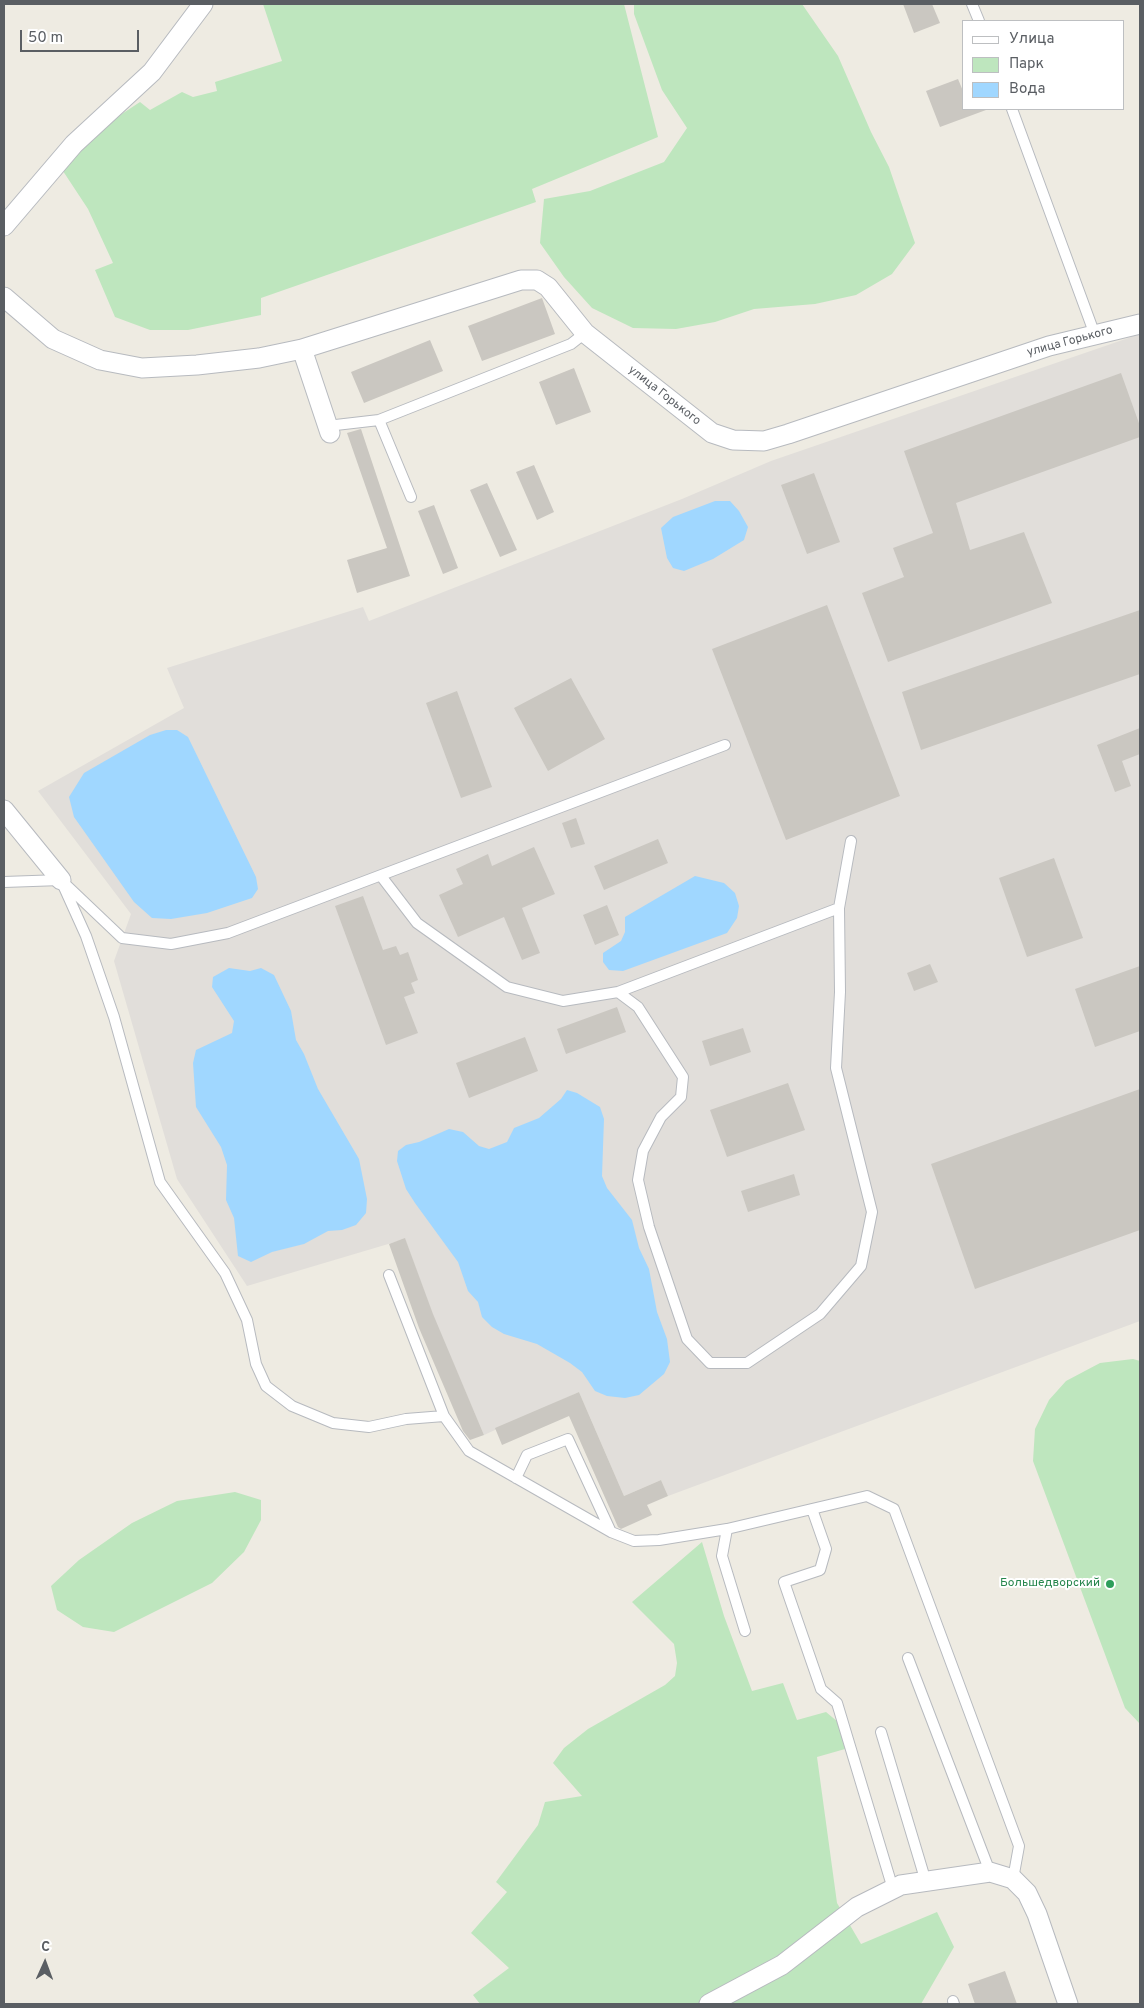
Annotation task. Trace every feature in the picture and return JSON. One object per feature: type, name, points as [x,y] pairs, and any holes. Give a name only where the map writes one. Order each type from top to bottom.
[{"type":"street","points":[[4,226],[74,144],[152,72],[203,4]]},
{"type":"street","name":"улица Горького","points":[[4,297],[53,338],[100,360],[142,368],[197,365],[250,359],[302,349],[521,280],[538,280],[548,287],[584,333],[712,433],[733,440],[756,441],[788,434],[1049,346],[1140,324]]},
{"type":"street","points":[[302,349],[329,430]]},
{"type":"street","points":[[4,810],[61,880]]},
{"type":"street","points":[[709,2004],[782,1965],[857,1907],[900,1885],[990,1872],[1013,1879],[1027,1893],[1037,1914],[1068,2004]]},
{"type":"lane","points":[[972,4],[979,20]]},
{"type":"lane","points":[[1012,110],[1095,335]]},
{"type":"lane","points":[[329,430],[379,420],[571,344],[584,333]]},
{"type":"lane","points":[[379,420],[411,497]]},
{"type":"lane","points":[[4,882],[61,880],[122,938],[171,944],[228,933],[725,745]]},
{"type":"lane","points":[[618,992],[638,1007],[683,1076],[681,1097],[660,1117],[643,1150],[638,1180],[649,1227],[687,1339],[710,1363],[747,1363],[820,1314],[861,1266],[872,1212],[836,1068],[840,992],[839,908],[851,841]]},
{"type":"lane","points":[[381,876],[417,923],[507,987],[563,1001],[618,992],[839,908]]},
{"type":"lane","points":[[61,880],[86,936],[114,1017],[160,1182],[225,1272],[247,1320],[256,1364],[266,1386],[292,1406],[333,1423],[369,1427],[406,1419],[444,1416]]},
{"type":"lane","points":[[389,1274],[444,1416],[469,1451],[611,1532],[634,1541],[727,1529],[867,1496],[894,1509],[1019,1846],[1013,1879]]},
{"type":"lane","points":[[516,1478],[527,1456],[568,1439],[611,1532]]},
{"type":"lane","points":[[812,1509],[826,1549],[820,1570],[784,1582],[821,1690],[837,1703],[893,1889]]},
{"type":"lane","points":[[727,1529],[722,1556],[745,1631]]},
{"type":"lane","points":[[908,1658],[990,1872]]},
{"type":"lane","points":[[881,1732],[926,1882]]},
{"type":"shaded area","points":[[1140,334],[1140,1321],[668,1496],[661,1480],[624,1496],[579,1392],[484,1435],[435,1321],[405,1239],[247,1286],[177,1179],[114,961],[131,914],[38,791],[184,708],[167,668],[363,607],[369,621],[682,499],[771,461]]},
{"type":"green space","points":[[263,4],[624,4],[658,137],[532,189],[536,202],[261,298],[261,315],[188,330],[150,330],[115,317],[95,270],[113,263],[88,209],[61,168],[102,127],[140,102],[150,110],[182,92],[193,97],[217,91],[215,82],[282,61]]},
{"type":"green space","points":[[634,4],[802,4],[838,56],[871,132],[889,167],[915,243],[892,274],[856,295],[815,304],[754,309],[715,322],[676,329],[633,328],[592,308],[564,277],[540,243],[544,199],[590,191],[664,162],[687,128],[662,90],[634,14]]},
{"type":"green space","name":"Большедворский","points":[[1133,1359],[1140,1361],[1140,1724],[1125,1708],[1033,1461],[1035,1429],[1049,1400],[1066,1381],[1100,1363]]},
{"type":"green space","points":[[235,1492],[261,1500],[261,1520],[244,1552],[212,1583],[114,1632],[83,1627],[57,1610],[51,1586],[79,1560],[132,1523],[177,1501]]},
{"type":"green space","points":[[702,1542],[724,1616],[752,1691],[783,1683],[797,1720],[826,1712],[838,1722],[845,1749],[817,1757],[837,1903],[861,1944],[937,1912],[954,1947],[921,2004],[480,2004],[473,1995],[509,1968],[471,1933],[507,1892],[496,1882],[538,1825],[545,1802],[582,1796],[553,1763],[564,1748],[588,1729],[665,1685],[675,1676],[677,1663],[674,1644],[632,1602]]},
{"type":"water","points":[[715,501],[730,501],[739,511],[748,527],[744,540],[713,559],[684,571],[673,568],[667,558],[661,528],[673,517]]},
{"type":"water","points":[[166,730],[177,730],[188,737],[256,877],[258,889],[252,898],[207,913],[171,919],[152,918],[134,902],[74,817],[69,797],[84,773],[150,735]]},
{"type":"water","points":[[695,876],[724,883],[735,893],[739,906],[737,918],[727,933],[623,971],[609,970],[603,962],[603,953],[621,941],[625,932],[625,917]]},
{"type":"water","points":[[229,968],[250,971],[261,968],[274,975],[291,1011],[296,1040],[304,1054],[318,1089],[359,1159],[367,1199],[366,1213],[356,1225],[342,1230],[328,1231],[304,1244],[272,1252],[251,1262],[238,1256],[234,1218],[226,1200],[227,1165],[221,1147],[196,1107],[193,1063],[196,1050],[232,1033],[234,1021],[212,987],[213,977]]},
{"type":"water","points":[[567,1090],[577,1093],[600,1107],[604,1119],[602,1176],[607,1188],[632,1220],[639,1248],[649,1269],[657,1312],[667,1339],[670,1362],[664,1374],[639,1395],[625,1398],[607,1396],[595,1391],[582,1372],[570,1363],[537,1344],[504,1334],[492,1327],[482,1317],[478,1302],[468,1291],[458,1262],[406,1189],[397,1161],[398,1151],[406,1145],[419,1142],[449,1129],[463,1132],[479,1146],[489,1149],[507,1142],[514,1128],[539,1118],[561,1099]]},
{"type":"building","points":[[903,4],[932,4],[940,23],[914,33]]},
{"type":"building","points":[[958,79],[962,89],[962,110],[986,110],[940,127],[926,91]]},
{"type":"building","points":[[542,298],[555,334],[482,361],[468,326]]},
{"type":"building","points":[[430,340],[443,371],[364,403],[351,372]]},
{"type":"building","points":[[574,368],[591,412],[556,425],[539,382]]},
{"type":"building","points":[[1121,373],[1140,426],[1140,437],[956,503],[970,550],[1024,532],[1052,603],[888,662],[862,593],[904,577],[893,548],[933,533],[904,451]]},
{"type":"building","points":[[361,429],[410,576],[357,593],[347,560],[387,548],[347,433]]},
{"type":"building","points":[[534,465],[554,512],[537,520],[516,472]]},
{"type":"building","points":[[814,473],[840,542],[807,554],[781,485]]},
{"type":"building","points":[[487,483],[517,550],[500,557],[470,490]]},
{"type":"building","points":[[434,505],[458,568],[443,574],[418,511]]},
{"type":"building","points":[[827,605],[900,796],[786,840],[712,649]]},
{"type":"building","points":[[1140,610],[1140,674],[921,750],[902,692]]},
{"type":"building","points":[[571,678],[605,739],[548,771],[514,708]]},
{"type":"building","points":[[457,691],[492,787],[461,798],[426,703]]},
{"type":"building","points":[[1140,728],[1140,754],[1122,761],[1131,786],[1115,792],[1097,745]]},
{"type":"building","points":[[576,818],[585,844],[571,848],[562,823]]},
{"type":"building","points":[[658,839],[668,863],[604,890],[594,866]]},
{"type":"building","points":[[534,847],[555,894],[522,908],[540,953],[522,960],[504,917],[458,937],[439,895],[463,884],[456,869],[488,854],[492,866]]},
{"type":"building","points":[[1054,858],[1083,938],[1027,957],[999,878]]},
{"type":"building","points":[[363,896],[383,950],[396,946],[400,955],[408,952],[418,980],[411,983],[415,993],[404,997],[418,1033],[386,1045],[335,906]]},
{"type":"building","points":[[607,905],[619,935],[595,945],[583,915]]},
{"type":"building","points":[[930,964],[938,982],[914,991],[907,973]]},
{"type":"building","points":[[1140,966],[1140,1031],[1095,1047],[1075,989]]},
{"type":"building","points":[[617,1007],[626,1032],[566,1054],[557,1029]]},
{"type":"building","points":[[743,1028],[751,1052],[710,1066],[702,1041]]},
{"type":"building","points":[[525,1037],[538,1071],[469,1098],[456,1063]]},
{"type":"building","points":[[788,1083],[805,1130],[727,1157],[710,1110]]},
{"type":"building","points":[[1140,1089],[1140,1230],[975,1289],[931,1164]]},
{"type":"building","points":[[794,1174],[800,1195],[748,1212],[741,1191]]},
{"type":"building","points":[[405,1238],[433,1314],[484,1435],[470,1440],[463,1431],[419,1328],[389,1244]]},
{"type":"building","points":[[579,1392],[624,1496],[661,1480],[668,1496],[647,1505],[652,1515],[621,1529],[618,1527],[569,1416],[502,1445],[495,1428]]},
{"type":"building","points":[[1005,1971],[1017,2004],[975,2004],[968,1984]]},
{"type":"place","name":"Большедворский","points":[[1110,1584]]}]
